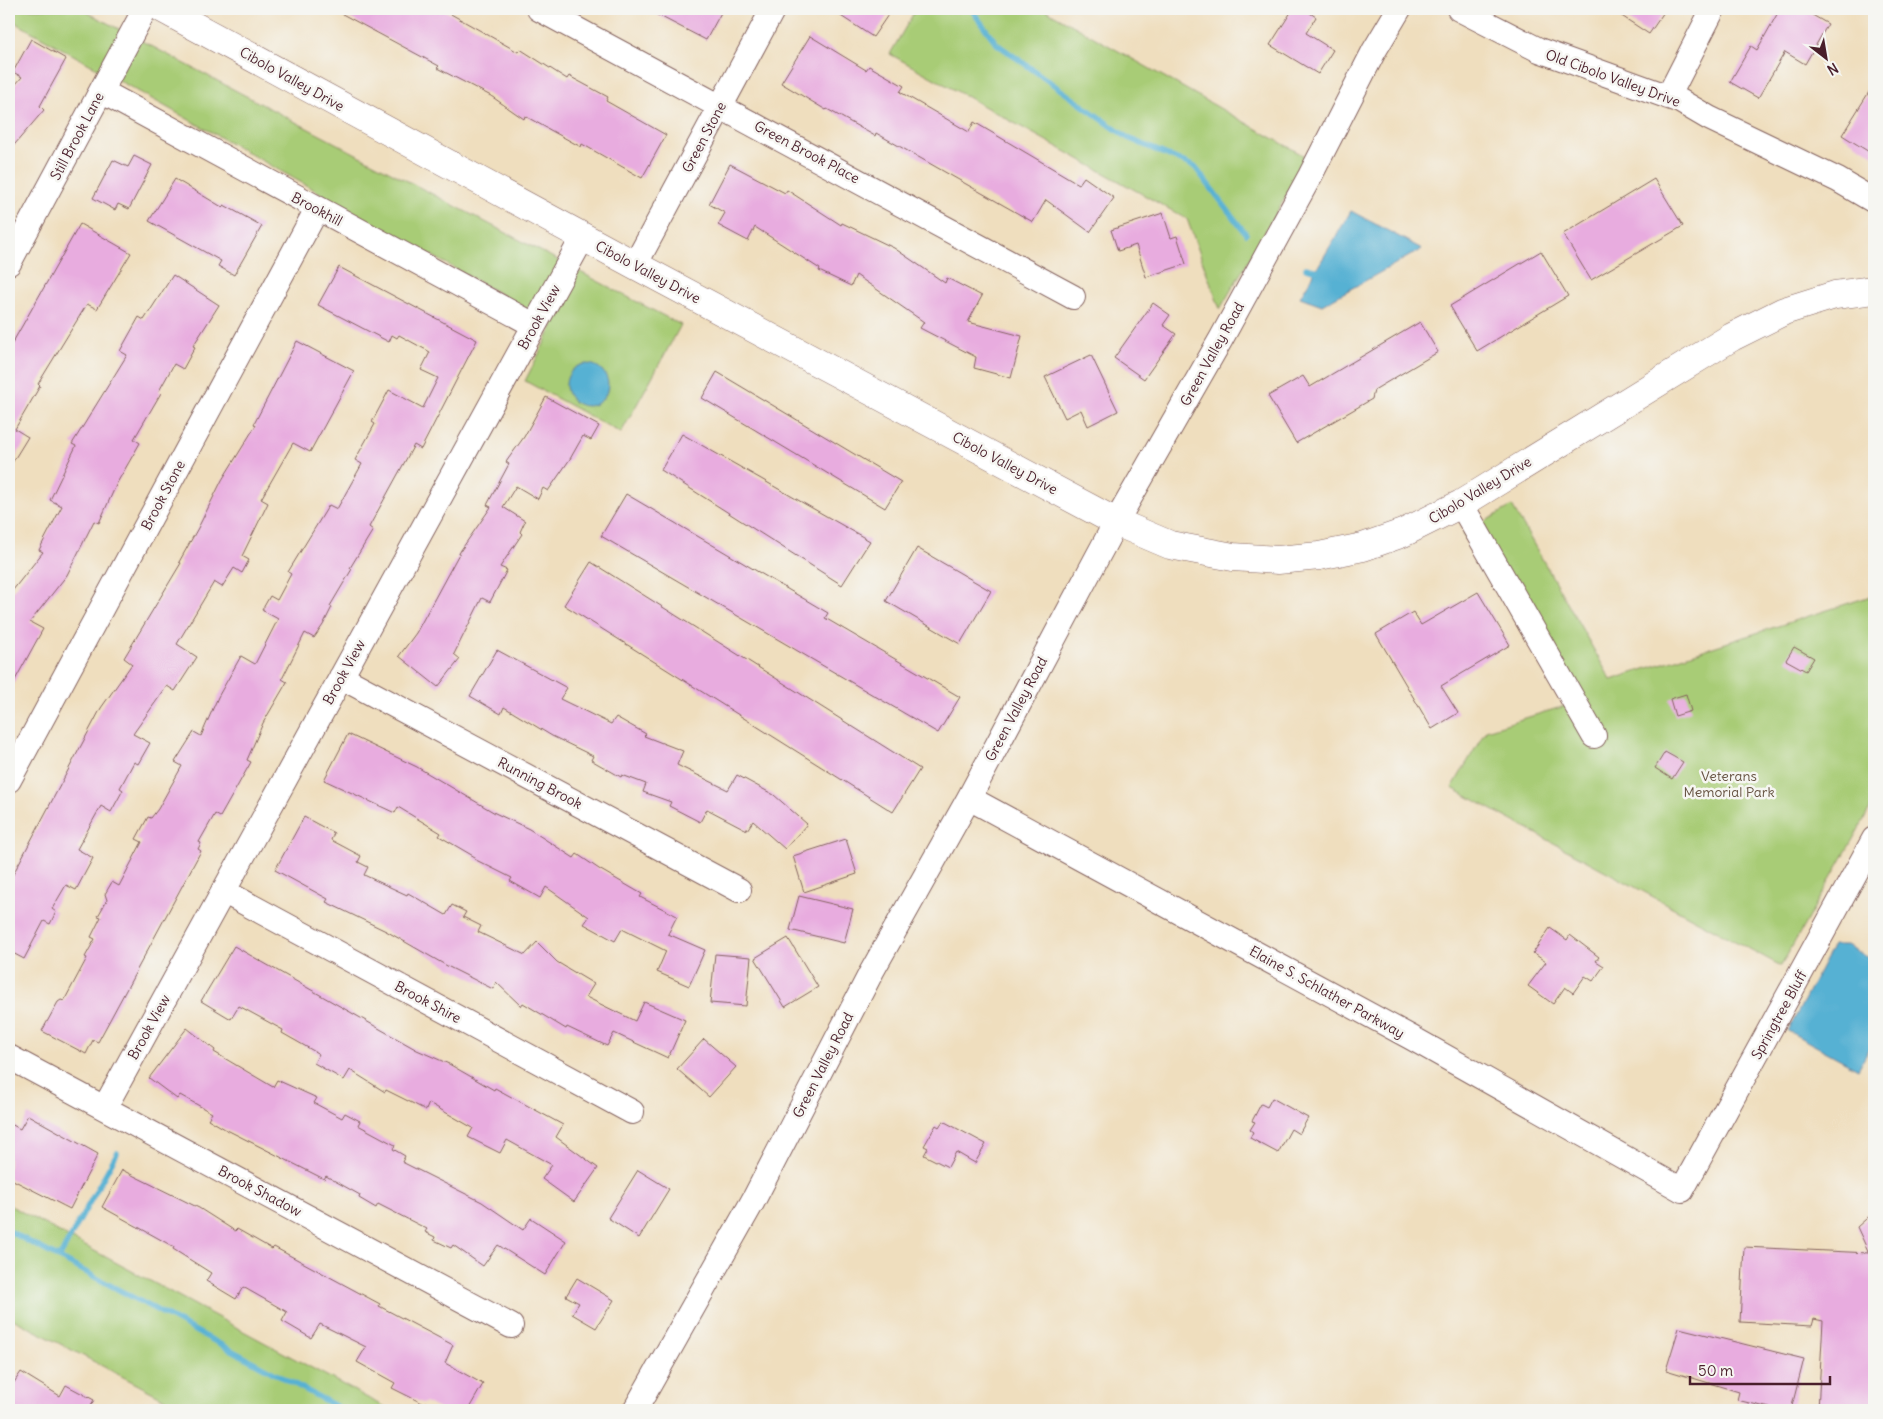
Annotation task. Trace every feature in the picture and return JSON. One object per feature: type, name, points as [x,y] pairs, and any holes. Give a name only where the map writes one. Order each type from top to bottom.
[{"type":"main road","name":"Cibolo Valley Drive","points":[[163,9],[635,265],[1116,522],[1170,545],[1233,557],[1278,560],[1319,556],[1363,546],[1403,533],[1461,504],[1732,337],[1784,311],[1835,295],[1874,290]]},
{"type":"street","name":"Still Brook Lane","points":[[9,263],[145,9]]},
{"type":"street","name":"Green Brook Place","points":[[540,9],[1074,297]]},
{"type":"street","name":"Green Stone","points":[[635,265],[773,9]]},
{"type":"street","name":"Green Valley Road","points":[[635,1410],[753,1201],[872,972],[969,798],[1116,522],[1221,339],[1310,176],[1374,51],[1400,9]]},
{"type":"street","name":"Old Cibolo Valley Drive","points":[[1459,9],[1539,50],[1668,97],[1838,180],[1874,202]]},
{"type":"street","points":[[1668,97],[1713,9]]},
{"type":"street","name":"Brookhill","points":[[101,91],[534,326]]},
{"type":"street","name":"Brook Stone","points":[[9,780],[317,209]]},
{"type":"street","name":"Brook View","points":[[105,1107],[583,237]]},
{"type":"street","points":[[1461,504],[1594,736]]},
{"type":"street","name":"Running Brook","points":[[341,677],[739,890]]},
{"type":"street","name":"Elaine S. Schlather Parkway","points":[[969,798],[1412,1038],[1682,1190]]},
{"type":"street","name":"Springtree Bluff","points":[[1682,1190],[1874,839]]},
{"type":"street","name":"Brook Shire","points":[[223,891],[632,1112]]},
{"type":"street","name":"Brook Shadow","points":[[9,1057],[510,1326]]},
{"type":"green space","points":[[9,9],[81,9],[681,325],[621,433],[525,381],[554,324],[9,19]]},
{"type":"green space","points":[[916,9],[1044,9],[1308,158],[1220,309],[1187,219],[890,54]]},
{"type":"green space","name":"Veterans Memorial Park","points":[[1512,506],[1611,680],[1874,595],[1874,802],[1781,966],[1452,788],[1486,730],[1568,705],[1463,534]]},
{"type":"green space","points":[[9,1205],[390,1410],[186,1410],[9,1317]]},
{"type":"water","points":[[1351,211],[1422,249],[1322,305],[1300,297]]},
{"type":"water","points":[[591,364],[599,367],[605,373],[608,385],[605,397],[599,403],[583,406],[575,403],[569,397],[566,381],[569,373],[575,367]]},
{"type":"water","points":[[1833,945],[1847,945],[1874,961],[1874,1041],[1858,1069],[1788,1031]]},
{"type":"building","points":[[333,9],[442,9],[518,52],[520,49],[567,79],[569,76],[608,97],[606,101],[666,135],[642,178],[582,144],[581,147],[525,116],[524,119],[491,96],[437,68],[439,66]]},
{"type":"building","points":[[646,9],[723,9],[706,40]]},
{"type":"building","points":[[830,9],[892,9],[873,37]]},
{"type":"building","points":[[1293,9],[1304,9],[1316,17],[1306,33],[1333,50],[1318,74],[1270,45]]},
{"type":"building","points":[[1611,9],[1666,9],[1649,34]]},
{"type":"building","points":[[1780,9],[1802,9],[1828,24],[1805,64],[1785,52],[1758,98],[1730,82],[1751,46],[1757,50]]},
{"type":"building","points":[[810,36],[866,70],[869,66],[904,86],[900,92],[969,132],[974,122],[1079,184],[1084,177],[1114,198],[1090,232],[1046,200],[1033,222],[876,133],[875,136],[781,83]]},
{"type":"building","points":[[31,39],[66,59],[40,106],[44,110],[9,151],[9,92],[22,77],[13,72]]},
{"type":"building","points":[[1874,84],[1874,155],[1842,135]]},
{"type":"building","points":[[134,156],[152,165],[129,209],[118,204],[115,210],[93,198],[113,160],[128,167]]},
{"type":"building","points":[[730,164],[785,193],[787,190],[841,225],[842,223],[894,248],[945,283],[947,278],[982,296],[968,322],[1022,336],[1011,378],[974,368],[976,357],[920,328],[924,322],[856,275],[851,286],[819,271],[820,269],[755,227],[748,241],[718,225],[725,213],[709,204]]},
{"type":"building","points":[[175,179],[222,207],[224,205],[262,226],[234,275],[218,266],[221,261],[149,221]]},
{"type":"building","points":[[1654,179],[1683,226],[1591,280],[1563,234]]},
{"type":"building","points":[[1163,213],[1171,238],[1177,236],[1186,264],[1146,277],[1136,245],[1118,251],[1111,230]]},
{"type":"building","points":[[80,224],[131,253],[97,309],[87,304],[38,384],[40,386],[15,429],[28,437],[9,468],[9,349]]},
{"type":"building","points":[[1541,251],[1568,296],[1477,351],[1450,306]]},
{"type":"building","points":[[339,267],[477,340],[421,449],[414,445],[369,527],[373,530],[330,606],[332,607],[323,625],[314,638],[305,633],[282,679],[287,682],[263,723],[247,760],[251,762],[220,817],[215,814],[199,842],[201,843],[198,849],[201,851],[98,1042],[93,1040],[86,1054],[42,1031],[58,1002],[64,1001],[87,958],[85,957],[95,939],[91,937],[101,917],[98,916],[107,900],[105,894],[112,882],[119,886],[142,842],[136,839],[148,817],[151,818],[158,809],[182,766],[175,762],[194,732],[201,736],[218,697],[241,656],[255,664],[278,619],[262,610],[270,596],[277,600],[291,574],[288,572],[329,505],[337,509],[362,464],[355,460],[375,424],[372,422],[389,390],[423,408],[438,378],[421,370],[430,352],[399,335],[397,338],[392,335],[389,342],[318,305]]},
{"type":"building","points":[[173,275],[219,305],[193,346],[195,347],[183,369],[174,364],[159,391],[161,393],[134,439],[140,443],[117,483],[99,523],[94,521],[67,575],[30,622],[43,629],[9,691],[9,595],[43,552],[39,550],[62,506],[50,500],[76,446],[72,444],[127,355],[120,351],[139,317],[144,320]]},
{"type":"building","points":[[1153,303],[1170,315],[1163,325],[1176,334],[1144,379],[1114,358]]},
{"type":"building","points":[[1420,322],[1438,352],[1374,390],[1372,399],[1296,443],[1268,396],[1303,376],[1310,387]]},
{"type":"building","points":[[297,341],[354,371],[310,452],[293,443],[261,499],[268,503],[242,556],[249,560],[242,573],[234,568],[222,587],[214,582],[177,644],[197,657],[175,691],[167,686],[133,734],[150,743],[138,764],[134,762],[120,788],[123,790],[111,812],[101,806],[77,849],[93,858],[76,890],[66,885],[52,909],[56,912],[50,924],[44,921],[24,959],[9,951],[9,882],[101,708],[132,664],[124,658],[181,563],[179,562],[222,480],[256,425],[254,424]]},
{"type":"building","points":[[1091,355],[1118,411],[1088,426],[1081,410],[1065,418],[1045,377]]},
{"type":"building","points":[[717,372],[901,482],[885,508],[702,398]]},
{"type":"building","points":[[546,397],[599,426],[591,440],[583,436],[548,491],[543,488],[538,499],[516,486],[503,507],[525,521],[520,532],[522,534],[500,567],[507,570],[490,602],[482,598],[454,654],[460,659],[438,687],[399,656],[416,633],[461,550],[491,507],[487,505],[509,464],[506,462],[524,437]]},
{"type":"building","points":[[682,434],[870,541],[842,585],[661,470]]},
{"type":"building","points":[[626,494],[828,613],[825,618],[960,697],[938,733],[601,536]]},
{"type":"building","points":[[917,548],[991,591],[960,644],[886,601]]},
{"type":"building","points":[[591,562],[920,769],[893,812],[564,605]]},
{"type":"building","points":[[1478,592],[1510,645],[1441,686],[1458,713],[1432,729],[1376,634],[1413,612],[1421,625]]},
{"type":"building","points":[[1794,647],[1814,658],[1806,671],[1786,660]]},
{"type":"building","points":[[497,650],[567,688],[560,699],[611,724],[616,717],[646,734],[644,736],[683,751],[677,765],[728,790],[737,775],[774,795],[807,824],[785,849],[753,821],[747,830],[707,809],[700,822],[669,806],[671,802],[643,792],[646,784],[622,775],[621,777],[591,760],[593,756],[552,736],[504,707],[501,714],[470,696]]},
{"type":"building","points":[[1686,694],[1691,711],[1675,716],[1670,699]]},
{"type":"building","points":[[348,734],[417,767],[495,813],[529,829],[574,858],[577,854],[642,894],[640,897],[677,916],[668,934],[705,950],[689,986],[657,972],[666,951],[622,929],[615,941],[584,924],[589,917],[546,887],[540,898],[510,881],[512,878],[474,859],[475,857],[439,836],[441,833],[398,807],[395,813],[324,780]]},
{"type":"building","points":[[1665,752],[1683,762],[1672,779],[1655,768]]},
{"type":"building","points":[[304,817],[334,833],[331,840],[361,856],[358,862],[368,867],[364,875],[407,895],[408,893],[446,915],[452,905],[466,912],[463,917],[481,926],[478,932],[525,955],[537,942],[557,962],[594,984],[586,997],[635,1021],[644,1002],[685,1020],[668,1058],[614,1033],[607,1046],[567,1027],[566,1029],[523,1003],[521,1006],[496,982],[493,989],[449,967],[386,931],[326,902],[328,899],[275,870]]},
{"type":"building","points":[[846,839],[857,874],[804,892],[793,856]]},
{"type":"building","points":[[799,896],[853,909],[844,943],[790,930]]},
{"type":"building","points":[[1550,928],[1567,940],[1570,935],[1599,957],[1596,961],[1604,966],[1593,981],[1585,976],[1573,993],[1565,987],[1553,1004],[1528,986],[1546,962],[1533,953]]},
{"type":"building","points":[[788,938],[818,987],[785,1007],[755,958]]},
{"type":"building","points":[[234,946],[417,1050],[449,1064],[494,1090],[495,1088],[563,1125],[556,1137],[598,1168],[574,1202],[542,1179],[552,1165],[507,1140],[500,1153],[468,1137],[473,1128],[429,1103],[426,1110],[386,1090],[385,1092],[350,1070],[344,1080],[314,1063],[319,1054],[282,1033],[283,1030],[239,1006],[231,1019],[201,1001]]},
{"type":"building","points":[[715,954],[751,957],[746,1006],[710,1003]]},
{"type":"building","points":[[187,1028],[215,1050],[214,1052],[273,1087],[277,1080],[317,1098],[314,1103],[342,1118],[345,1113],[360,1121],[358,1125],[395,1145],[393,1149],[405,1156],[402,1162],[482,1202],[523,1230],[531,1218],[566,1241],[545,1275],[498,1245],[483,1266],[453,1245],[451,1248],[434,1240],[435,1237],[425,1232],[427,1229],[378,1204],[376,1208],[359,1198],[360,1195],[326,1176],[324,1179],[225,1129],[208,1119],[212,1113],[180,1095],[177,1099],[149,1078]]},
{"type":"building","points":[[704,1039],[736,1067],[709,1097],[677,1069]]},
{"type":"building","points":[[1272,1098],[1308,1118],[1299,1134],[1291,1129],[1278,1153],[1250,1138],[1253,1132],[1250,1130],[1255,1122],[1252,1121],[1261,1104],[1267,1107]]},
{"type":"building","points":[[28,1115],[98,1154],[70,1209],[9,1178],[9,1123],[20,1129]]},
{"type":"building","points":[[943,1121],[986,1144],[975,1163],[956,1152],[948,1167],[924,1155],[928,1148],[924,1146],[936,1125],[939,1127]]},
{"type":"building","points":[[122,1170],[199,1208],[235,1231],[237,1229],[272,1249],[274,1247],[453,1345],[445,1363],[483,1384],[468,1410],[441,1410],[425,1402],[424,1404],[392,1388],[395,1383],[357,1362],[366,1347],[320,1324],[311,1338],[282,1321],[287,1312],[243,1287],[236,1299],[206,1281],[211,1273],[173,1249],[174,1247],[102,1207]]},
{"type":"building","points":[[638,1170],[669,1189],[639,1238],[608,1218]]},
{"type":"building","points":[[1874,1212],[1874,1410],[1818,1410],[1823,1321],[1814,1319],[1812,1326],[1740,1322],[1744,1247],[1869,1253],[1857,1227]]},
{"type":"building","points":[[577,1278],[614,1300],[596,1328],[572,1314],[579,1303],[566,1296]]},
{"type":"building","points":[[1679,1328],[1804,1359],[1791,1410],[1778,1410],[1737,1400],[1739,1392],[1666,1370]]},
{"type":"building","points":[[21,1372],[60,1396],[66,1385],[94,1400],[88,1410],[9,1410],[9,1390]]},
{"type":"waterway","points":[[971,9],[997,44],[1128,138],[1195,167],[1246,234]]},
{"type":"waterway","points":[[1306,268],[1322,272]]},
{"type":"waterway","points":[[59,1258],[117,1153]]},
{"type":"waterway","points":[[9,1231],[343,1410]]}]
